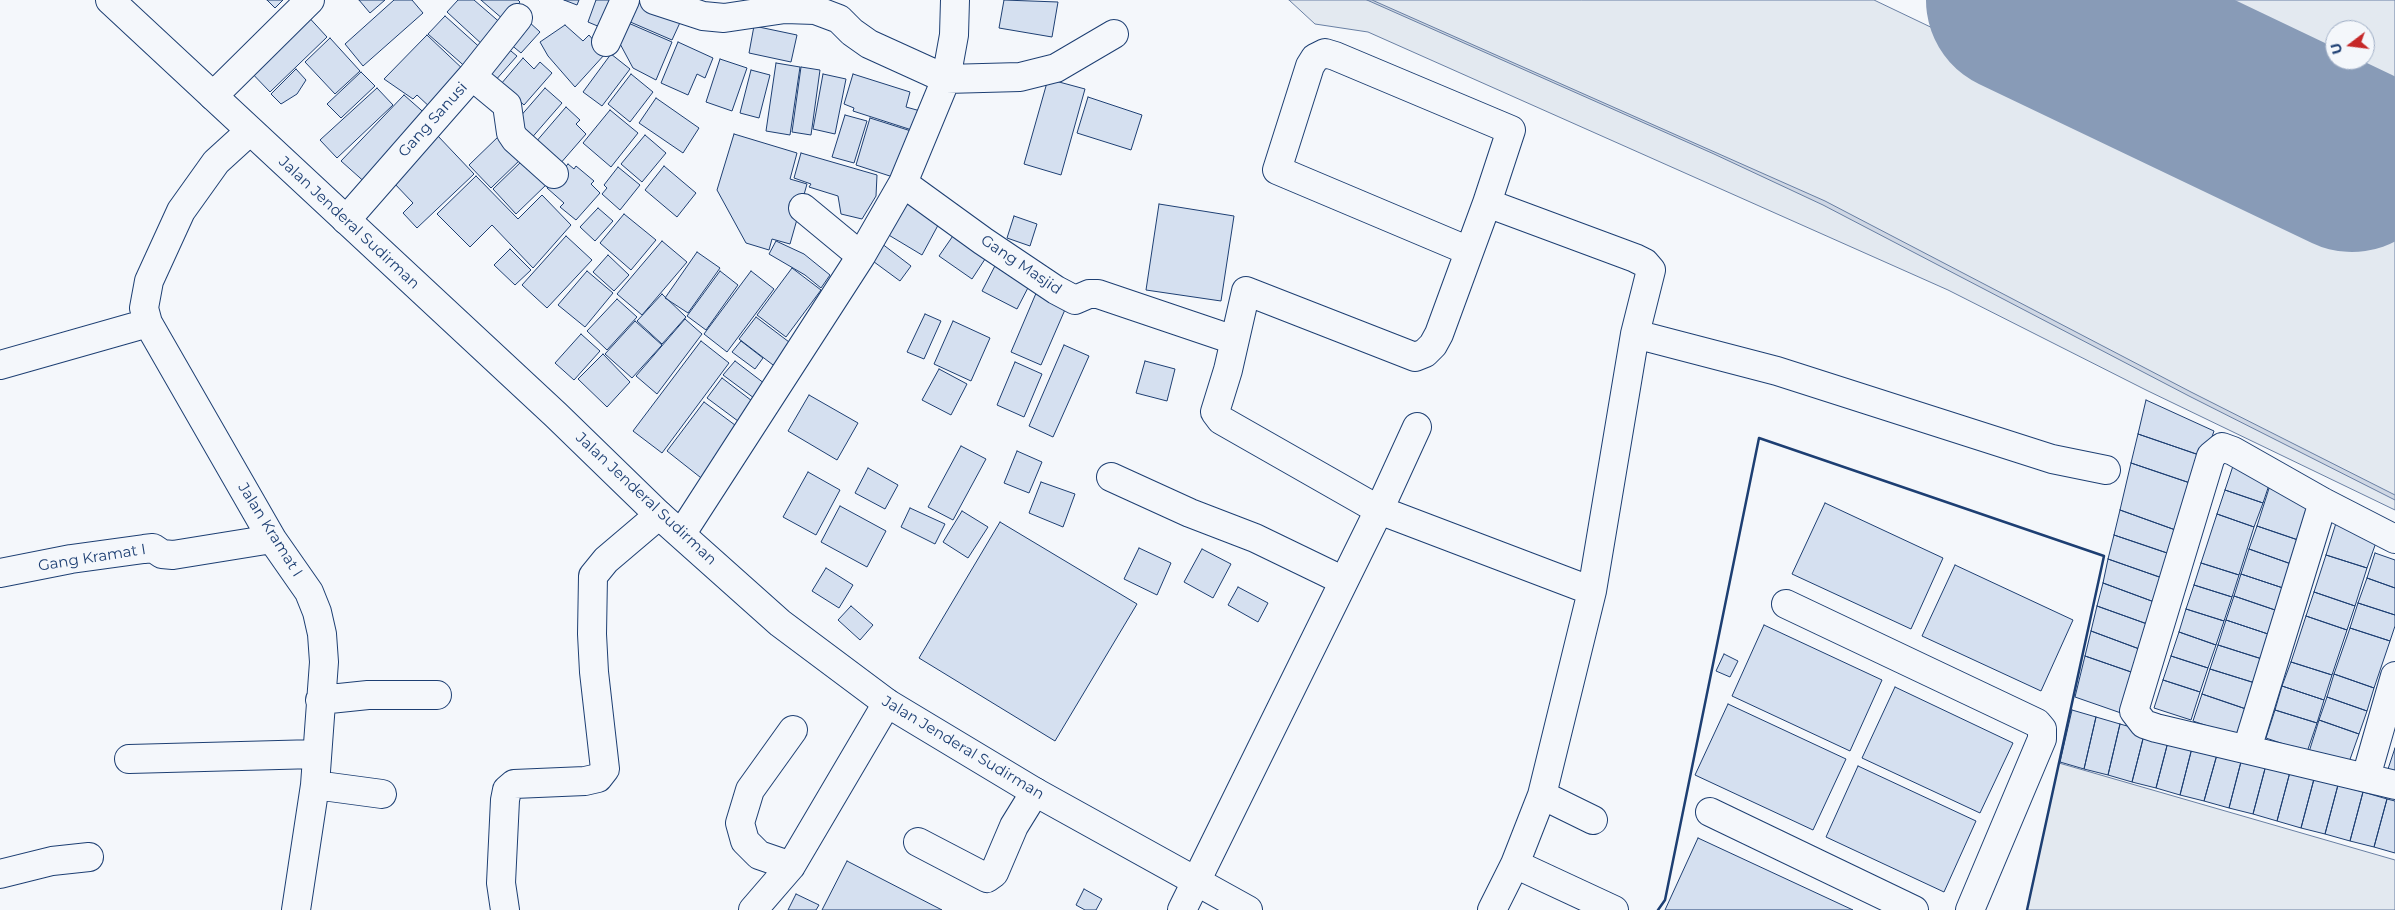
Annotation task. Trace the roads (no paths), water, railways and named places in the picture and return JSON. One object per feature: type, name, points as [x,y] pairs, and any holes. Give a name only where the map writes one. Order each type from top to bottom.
[{"type":"main road","name":"Jalan Jenderal Sudirman","points":[[110,0],[659,515],[682,533],[780,623],[887,703],[1035,792],[1248,910]]},
{"type":"main road","points":[[213,96],[310,0]]},
{"type":"main road","points":[[606,42],[624,0]]},
{"type":"main road","points":[[654,0],[703,16],[724,18],[785,9],[814,10],[839,19],[852,32],[869,44],[946,79],[1020,77],[1056,68],[1114,34]]},
{"type":"main road","points":[[682,533],[861,256],[904,182],[946,79],[954,35],[955,0]]},
{"type":"main road","name":"Gang Sanusi","points":[[346,220],[472,76],[518,18]]},
{"type":"main road","points":[[1469,251],[1277,170],[1310,66],[1315,58],[1325,53],[1335,56],[1511,130],[1487,203],[1469,251],[1433,345],[1425,353],[1415,357],[1246,291],[1228,370],[1216,407],[1217,415],[1221,420],[1379,510],[1592,591]]},
{"type":"main road","points":[[472,76],[507,105],[511,133],[554,174]]},
{"type":"main road","points":[[0,365],[148,323],[144,308],[149,281],[181,211],[216,162],[250,131]]},
{"type":"main road","name":"Gang Masjid","points":[[904,182],[983,240],[1056,290],[1075,300],[1089,294],[1098,294],[1234,340]]},
{"type":"main road","points":[[1487,203],[1645,263],[1651,270],[1635,334],[1592,591],[1542,794],[1515,864],[1492,910]]},
{"type":"main road","points":[[804,208],[861,256]]},
{"type":"main road","name":"Jalan Kramat I","points":[[148,323],[272,539],[309,592],[317,612],[322,634],[323,652],[315,786],[296,910]]},
{"type":"main road","points":[[1635,334],[1777,370],[2052,459],[2106,470]]},
{"type":"main road","points":[[1182,910],[1379,510],[1417,427]]},
{"type":"main road","points":[[2395,539],[2323,502],[2233,451],[2222,447],[2211,456],[2134,710],[2144,724],[2395,785]]},
{"type":"main road","points":[[1111,477],[1190,513],[1255,538],[1344,581]]},
{"type":"main road","points":[[2247,749],[2323,502]]},
{"type":"main road","points":[[505,910],[502,876],[507,790],[514,784],[585,781],[598,778],[605,768],[594,672],[592,634],[593,576],[606,560],[659,515]]},
{"type":"main road","name":"Gang Kramat I","points":[[0,573],[71,559],[144,549],[154,548],[162,554],[173,555],[272,539]]},
{"type":"main road","points":[[1786,604],[2037,723],[2042,729],[2042,739],[1970,910]]},
{"type":"main road","points":[[2366,777],[2395,676]]},
{"type":"main road","points":[[320,700],[368,695],[438,695]]},
{"type":"main road","points":[[753,910],[791,866],[887,703]]},
{"type":"main road","points":[[791,866],[759,855],[745,841],[740,823],[750,790],[793,730]]},
{"type":"main road","points":[[129,759],[316,754]]},
{"type":"main road","points":[[315,786],[382,794]]},
{"type":"main road","points":[[918,842],[987,878],[994,873],[1014,826],[1035,792]]},
{"type":"main road","points":[[1542,794],[1593,820]]},
{"type":"main road","points":[[1710,812],[1914,910]]},
{"type":"main road","points":[[0,874],[52,861],[89,857]]},
{"type":"main road","points":[[1515,864],[1614,910]]}]
